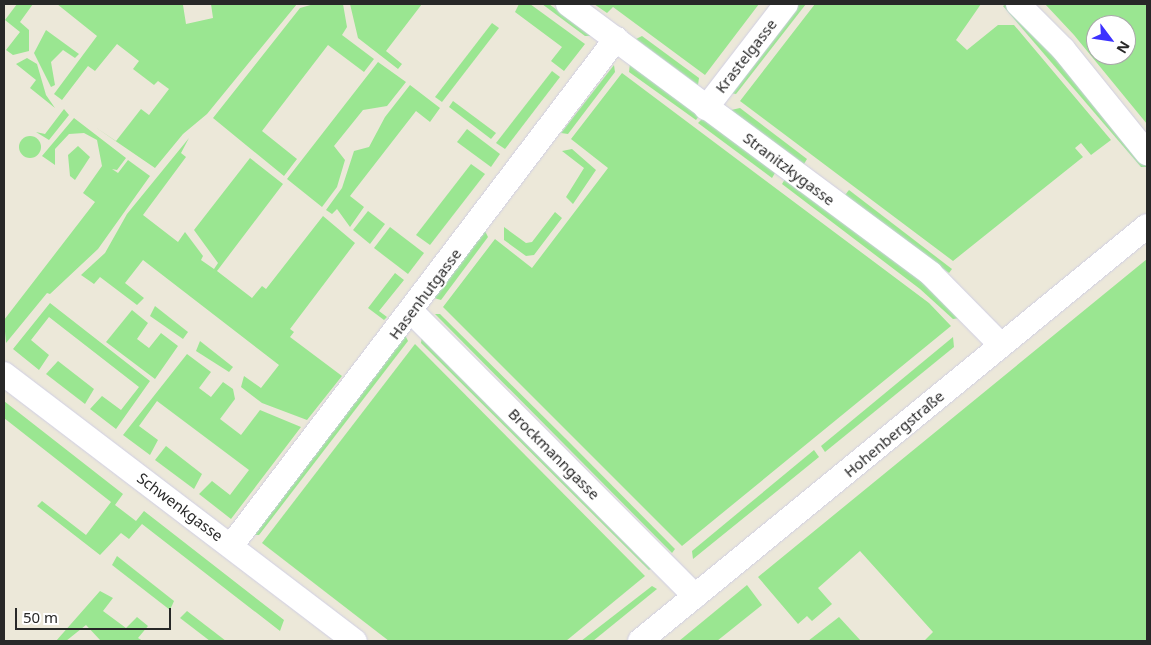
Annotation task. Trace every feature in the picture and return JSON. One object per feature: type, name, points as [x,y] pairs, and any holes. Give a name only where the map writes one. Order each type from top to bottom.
[{"type":"street","name":"Stranitzkygasse","points":[[568,4],[931,274],[1000,344]]},
{"type":"street","name":"Krastelgasse","points":[[706,108],[786,4]]},
{"type":"street","points":[[1018,4],[1063,49],[1147,154]]},
{"type":"street","name":"Hasenhutgasse","points":[[231,546],[412,312],[616,39]]},
{"type":"street","name":"Hohenbergstraße","points":[[640,641],[1000,344],[1147,226]]},
{"type":"street","name":"Brockmanngasse","points":[[412,312],[695,596]]},
{"type":"street","name":"Schwenkgasse","points":[[4,374],[355,641]]},
{"type":"green space","points":[[17,4],[33,4],[20,22],[29,30],[29,51],[13,55],[6,50],[20,32],[5,20]]},
{"type":"green space","points":[[57,4],[190,4],[183,5],[186,24],[213,18],[211,4],[297,4],[207,114],[183,134],[155,168],[95,127],[116,141],[141,109],[149,115],[169,89],[158,81],[154,85],[133,69],[139,61],[117,44],[95,71],[88,66],[62,100],[54,94],[97,36]]},
{"type":"green space","points":[[314,4],[343,4],[347,27],[342,35],[374,59],[364,72],[328,45],[262,131],[297,159],[284,176],[213,118],[300,8]]},
{"type":"green space","points":[[350,4],[422,4],[386,51],[402,64],[398,69],[358,38]]},
{"type":"green space","points":[[519,4],[530,4],[585,44],[564,71],[551,61],[562,47],[515,12]]},
{"type":"green space","points":[[542,4],[549,4],[592,36],[585,36]]},
{"type":"green space","points":[[594,4],[759,4],[705,75],[613,7],[607,13]]},
{"type":"green space","points":[[799,4],[806,4],[736,94],[730,93]]},
{"type":"green space","points":[[815,4],[981,4],[956,40],[967,50],[998,25],[1014,25],[1111,140],[1091,155],[1081,143],[1075,148],[1083,157],[953,261],[740,101]]},
{"type":"green space","points":[[1007,4],[1039,36],[1147,167],[1141,167],[1003,6]]},
{"type":"green space","points":[[1045,4],[1147,4],[1147,124],[1099,65],[1136,65],[1136,15],[1086,15],[1086,50]]},
{"type":"green space","points":[[492,23],[499,28],[442,102],[435,97]]},
{"type":"green space","points":[[46,30],[79,54],[75,58],[63,50],[51,62],[55,85],[51,87],[34,53]]},
{"type":"green space","points":[[642,36],[699,78],[698,85],[636,39]]},
{"type":"green space","points":[[27,58],[37,64],[46,95],[55,108],[30,88],[36,80],[16,64]]},
{"type":"green space","points":[[378,62],[406,82],[387,106],[363,110],[334,146],[345,160],[337,187],[322,207],[287,179]]},
{"type":"green space","points":[[630,63],[699,116],[696,120],[629,72]]},
{"type":"green space","points":[[614,65],[615,72],[568,134],[561,133]]},
{"type":"green space","points":[[552,71],[560,77],[505,149],[496,143]]},
{"type":"green space","points":[[622,73],[929,303],[951,326],[682,546],[443,307],[495,239],[532,268],[608,168],[571,139]]},
{"type":"green space","points":[[410,85],[440,108],[430,122],[416,111],[350,196],[364,207],[350,227],[337,209],[332,214],[326,210],[342,188],[354,151],[369,147],[385,117]]},
{"type":"green space","points":[[453,101],[496,133],[491,139],[449,107]]},
{"type":"green space","points":[[740,108],[807,159],[804,164],[731,110]]},
{"type":"green space","points":[[64,109],[69,115],[49,140],[36,132],[45,134]]},
{"type":"green space","points":[[74,118],[126,158],[117,170],[112,169],[118,173],[128,160],[150,176],[98,249],[50,294],[47,293],[6,343],[4,320],[95,202],[83,193],[102,166],[97,140],[84,133],[69,134],[55,149],[55,165],[42,156]]},
{"type":"green space","points":[[703,118],[775,173],[772,178],[698,123]]},
{"type":"green space","points":[[467,129],[500,154],[491,167],[457,142]]},
{"type":"green space","points":[[30,136],[38,139],[41,147],[38,155],[30,158],[22,155],[19,147],[22,139]]},
{"type":"green space","points":[[189,138],[181,153],[186,157],[143,215],[178,242],[185,232],[203,256],[201,260],[214,269],[218,263],[194,230],[250,158],[283,184],[217,271],[252,298],[262,286],[266,289],[323,216],[355,243],[290,329],[294,332],[290,337],[342,376],[307,420],[262,403],[241,387],[244,376],[261,388],[279,365],[143,260],[125,283],[144,298],[137,305],[100,277],[94,284],[81,275],[105,253],[127,214]]},
{"type":"green space","points":[[78,146],[90,157],[75,180],[70,176],[68,155]]},
{"type":"green space","points":[[572,149],[596,170],[573,204],[566,197],[584,168],[562,151]]},
{"type":"green space","points":[[471,164],[485,174],[430,245],[416,235]]},
{"type":"green space","points":[[785,179],[926,285],[960,318],[953,319],[920,289],[782,184]]},
{"type":"green space","points":[[849,190],[952,269],[949,273],[845,195]]},
{"type":"green space","points":[[368,211],[385,224],[370,244],[353,230]]},
{"type":"green space","points":[[555,212],[562,218],[534,255],[526,256],[504,240],[504,227],[526,243],[532,242]]},
{"type":"green space","points":[[390,227],[424,253],[408,274],[374,248]]},
{"type":"green space","points":[[485,231],[488,237],[441,300],[434,298]]},
{"type":"green space","points":[[1147,259],[1147,641],[924,641],[933,632],[860,551],[818,588],[832,604],[812,621],[807,616],[798,624],[758,577]]},
{"type":"green space","points":[[395,273],[404,280],[379,311],[387,317],[384,320],[368,308]]},
{"type":"green space","points":[[50,303],[150,381],[116,429],[90,409],[102,396],[121,410],[139,387],[49,317],[31,340],[49,355],[39,370],[13,349]]},
{"type":"green space","points":[[155,306],[188,332],[183,339],[150,316]]},
{"type":"green space","points":[[132,310],[148,323],[137,339],[149,348],[161,333],[178,346],[155,379],[106,342]]},
{"type":"green space","points":[[435,314],[440,314],[569,442],[675,549],[672,553]]},
{"type":"green space","points":[[405,335],[408,341],[259,535],[252,535]]},
{"type":"green space","points":[[422,336],[653,568],[649,570],[421,343]]},
{"type":"green space","points":[[953,337],[954,347],[825,452],[821,446]]},
{"type":"green space","points":[[200,341],[233,367],[229,372],[196,351]]},
{"type":"green space","points":[[415,344],[645,576],[566,641],[389,641],[262,543]]},
{"type":"green space","points":[[187,354],[211,372],[199,388],[211,397],[223,382],[233,389],[235,399],[220,419],[241,435],[260,410],[301,427],[231,519],[199,494],[212,481],[230,495],[249,470],[157,401],[139,426],[158,440],[150,455],[123,435]]},
{"type":"green space","points":[[58,361],[94,389],[85,404],[46,374]]},
{"type":"green space","points":[[4,401],[123,494],[115,505],[136,521],[144,511],[284,620],[280,631],[142,524],[129,539],[121,533],[100,555],[37,506],[42,501],[86,535],[111,502],[4,418]]},
{"type":"green space","points":[[166,446],[202,474],[194,489],[155,460]]},
{"type":"green space","points":[[814,450],[819,457],[693,559],[692,551]]},
{"type":"green space","points":[[117,556],[174,601],[170,610],[112,565]]},
{"type":"green space","points":[[747,585],[762,605],[717,641],[679,641]]},
{"type":"green space","points":[[652,586],[657,589],[593,641],[581,641]]},
{"type":"green space","points":[[100,591],[113,598],[103,611],[126,628],[137,617],[148,626],[138,638],[143,641],[101,641],[86,625],[66,641],[56,641]]},
{"type":"green space","points":[[187,611],[226,641],[210,641],[180,618]]},
{"type":"green space","points":[[839,617],[861,641],[808,641]]}]
